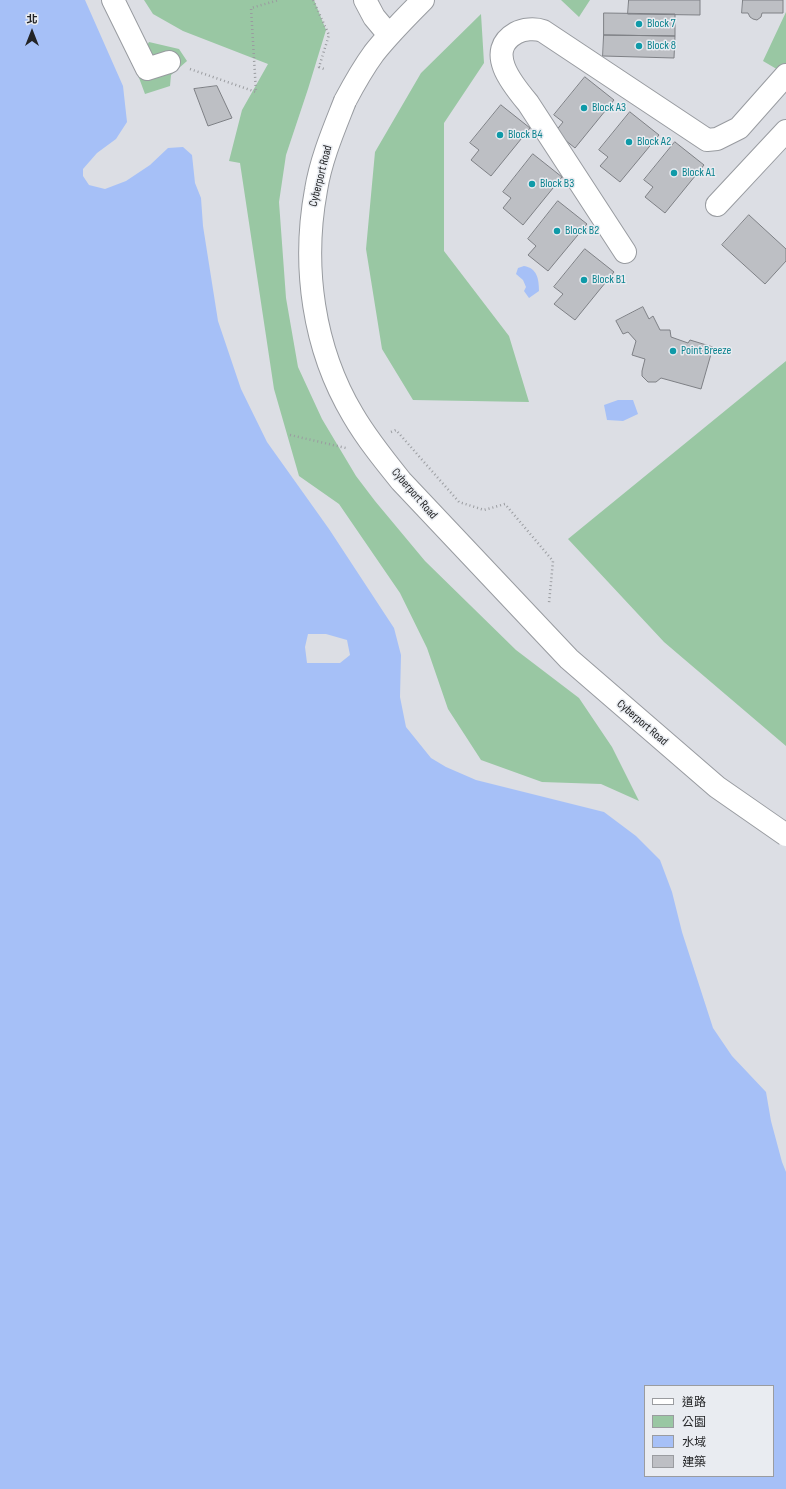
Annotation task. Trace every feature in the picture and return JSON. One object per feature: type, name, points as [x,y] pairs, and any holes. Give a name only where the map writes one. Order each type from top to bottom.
[{"type":"street","points":[[113,0],[147,69],[169,62]]},
{"type":"street","points":[[365,0],[374,17],[389,35]]},
{"type":"street","name":"Cyberport Road","points":[[422,0],[373,54],[358,77],[346,101],[327,147],[316,189],[310,235],[310,260],[314,302],[322,341],[342,394],[353,416],[384,460],[414,496],[569,659],[717,787],[786,835]]},
{"type":"street","points":[[625,252],[528,103],[513,84],[501,58],[505,43],[509,38],[518,32],[536,30],[543,31],[707,140],[717,139],[739,128],[786,75]]},
{"type":"street","points":[[717,205],[786,131]]},
{"type":"path","points":[[169,62],[256,92],[251,8],[279,0]]},
{"type":"path","points":[[313,0],[329,35],[319,68],[324,69]]},
{"type":"path","points":[[390,432],[396,430],[459,502],[484,510],[505,504],[553,561],[548,604]]},
{"type":"path","points":[[290,435],[352,450]]},
{"type":"green space","points":[[144,0],[314,0],[326,30],[286,155],[279,202],[286,298],[298,367],[322,419],[356,476],[375,501],[425,561],[516,650],[579,698],[612,747],[639,801],[601,784],[542,782],[481,760],[448,709],[427,648],[400,593],[339,504],[299,476],[274,389],[240,163],[229,161],[242,110],[268,64],[183,31],[153,14]]},
{"type":"green space","points":[[561,0],[590,0],[579,17]]},
{"type":"green space","points":[[786,12],[786,63],[780,71],[763,61]]},
{"type":"green space","points":[[481,14],[484,63],[444,123],[444,251],[509,336],[529,402],[413,400],[382,349],[366,249],[375,152],[421,73]]},
{"type":"green space","points":[[149,42],[179,49],[187,61],[171,75],[170,86],[145,94],[135,67]]},
{"type":"green space","points":[[786,361],[786,746],[664,642],[568,539]]},
{"type":"water","points":[[0,0],[85,0],[123,86],[127,122],[116,139],[97,153],[83,169],[83,176],[89,185],[105,189],[126,181],[150,165],[168,148],[183,147],[192,155],[195,183],[201,198],[203,226],[218,321],[241,389],[267,442],[329,529],[394,628],[401,655],[400,697],[406,727],[431,758],[446,767],[476,780],[604,812],[636,836],[660,860],[672,892],[682,932],[713,1028],[732,1056],[766,1092],[771,1121],[786,1172],[786,1489],[0,1489]],"holes":[[[308,634],[326,634],[347,640],[350,655],[340,663],[307,663],[305,647]]]},
{"type":"water","points":[[524,266],[532,269],[538,282],[539,291],[529,298],[524,291],[526,287],[523,280],[516,274],[518,268]]},
{"type":"water","points":[[618,400],[633,400],[638,414],[623,421],[607,420],[604,405]]},
{"type":"building","points":[[629,0],[700,0],[700,15],[628,14]]},
{"type":"building","points":[[743,0],[783,0],[783,13],[762,13],[761,17],[757,20],[753,19],[748,13],[742,13]]},
{"type":"building","name":"Block 7","points":[[604,13],[675,14],[675,36],[604,35]]},
{"type":"building","name":"Block 8","points":[[604,35],[675,36],[674,58],[603,56]]},
{"type":"building","name":"Block A3","points":[[585,77],[614,100],[575,148],[555,132],[563,122],[554,115]]},
{"type":"building","points":[[217,86],[232,118],[208,126],[194,89]]},
{"type":"building","name":"Block B4","points":[[501,105],[530,128],[491,176],[471,160],[479,150],[470,143]]},
{"type":"building","name":"Block A2","points":[[630,112],[659,135],[620,182],[600,166],[608,157],[599,150]]},
{"type":"building","name":"Block A1","points":[[675,142],[704,165],[665,213],[645,197],[653,187],[644,180]]},
{"type":"building","name":"Block B3","points":[[533,154],[562,177],[523,225],[503,208],[511,198],[503,192]]},
{"type":"building","name":"Block B2","points":[[558,201],[587,224],[548,271],[528,255],[536,246],[528,239]]},
{"type":"building","points":[[749,215],[786,249],[786,261],[765,284],[722,245]]},
{"type":"building","name":"Block B1","points":[[585,249],[614,272],[575,320],[554,304],[563,294],[554,287]]},
{"type":"building","name":"Point Breeze","points":[[643,307],[649,319],[653,316],[660,330],[670,330],[671,337],[688,343],[690,340],[713,347],[701,389],[661,378],[656,382],[648,382],[642,376],[645,359],[632,355],[636,341],[628,332],[623,334],[616,321]]},
{"type":"place","name":"Block 7","points":[[639,24]]},
{"type":"place","name":"Block 8","points":[[639,46]]},
{"type":"place","name":"Block A3","points":[[584,108]]},
{"type":"place","name":"Block B4","points":[[500,135]]},
{"type":"place","name":"Block A2","points":[[629,142]]},
{"type":"place","name":"Block A1","points":[[674,173]]},
{"type":"place","name":"Block B3","points":[[532,184]]},
{"type":"place","name":"Block B2","points":[[557,231]]},
{"type":"place","name":"Block B1","points":[[584,280]]},
{"type":"place","name":"Point Breeze","points":[[673,351]]}]
